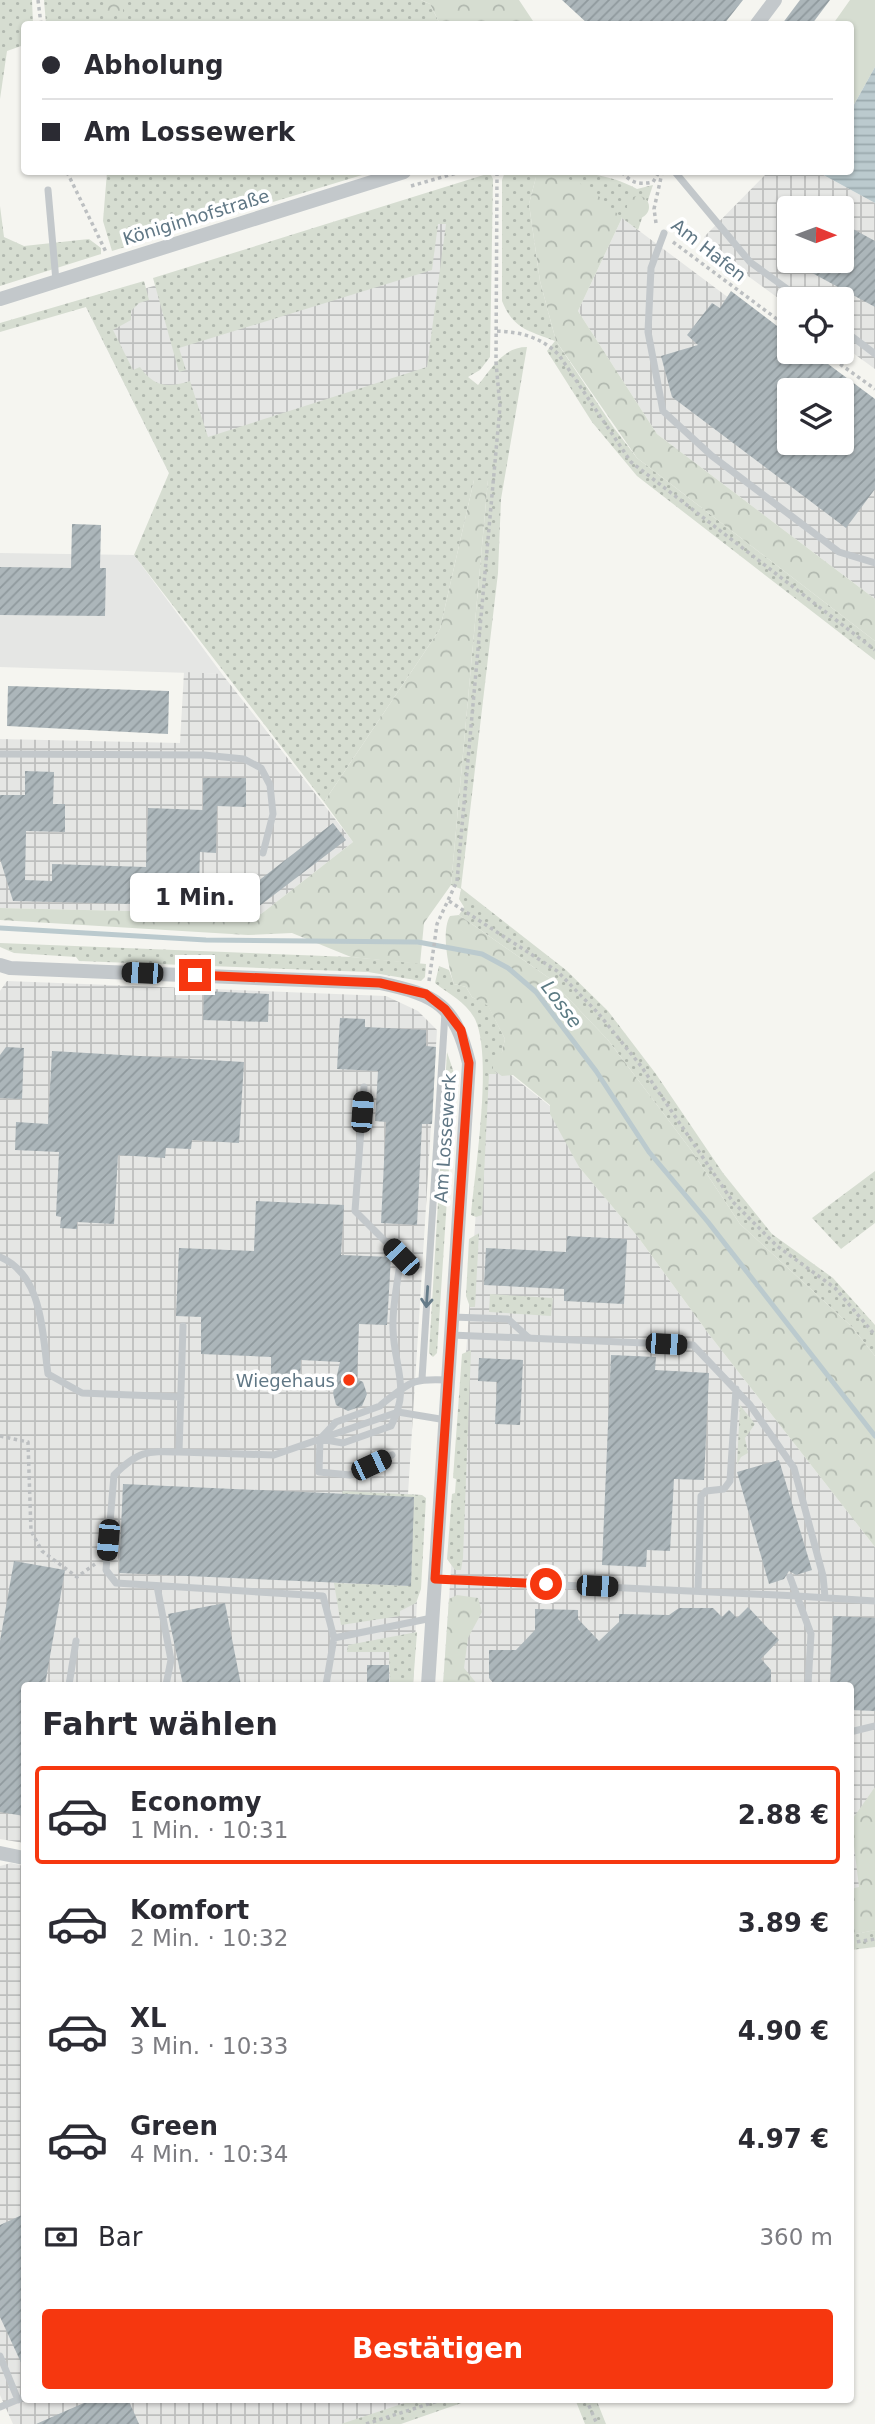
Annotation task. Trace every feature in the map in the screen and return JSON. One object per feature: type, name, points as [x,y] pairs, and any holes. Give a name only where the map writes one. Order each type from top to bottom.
[{"type":"street","points":[[759,21],[775,0]]},
{"type":"street","name":"Königinhofstraße","points":[[0,299],[394,175]]},
{"type":"street","name":"Am Lossewerk","points":[[0,965],[10,968],[380,983],[426,994],[445,1009],[461,1030],[469,1063],[428,1682]]},
{"type":"street","points":[[0,1853],[21,1857]]},
{"type":"lane","points":[[678,175],[750,262],[784,287]]},
{"type":"lane","points":[[48,190],[56,281]]},
{"type":"lane","points":[[664,233],[651,268],[648,332],[663,411],[712,456],[839,552],[875,563]]},
{"type":"lane","points":[[854,338],[875,354]]},
{"type":"lane","points":[[0,754],[204,755],[244,759],[261,768],[270,785],[273,814],[263,853]]},
{"type":"lane","points":[[422,1379],[445,1009]]},
{"type":"lane","points":[[364,1087],[355,1211],[401,1257],[393,1329],[402,1389],[398,1412]]},
{"type":"lane","points":[[0,1258],[16,1264],[37,1299],[48,1374],[82,1393],[181,1397]]},
{"type":"lane","points":[[452,1317],[508,1319],[530,1338]]},
{"type":"lane","points":[[179,1452],[183,1326]]},
{"type":"lane","points":[[452,1335],[693,1345],[736,1389],[784,1450],[794,1468],[823,1576],[825,1597]]},
{"type":"lane","points":[[392,1455],[350,1475],[318,1472],[320,1438],[335,1422],[380,1406],[414,1380],[449,1381]]},
{"type":"lane","points":[[698,1591],[702,1496],[706,1491],[724,1489],[730,1481],[736,1389]]},
{"type":"lane","points":[[327,1682],[334,1638],[323,1596],[116,1583],[106,1570],[114,1475],[133,1456],[149,1451],[274,1455],[398,1412],[446,1420]]},
{"type":"lane","points":[[790,1577],[811,1634],[808,1682]]},
{"type":"lane","points":[[435,1579],[875,1601]]},
{"type":"lane","points":[[158,1586],[171,1660],[167,1682]]},
{"type":"lane","points":[[334,1638],[432,1618]]},
{"type":"lane","points":[[69,1682],[76,1641]]},
{"type":"lane","points":[[854,1731],[875,1726]]},
{"type":"lane","points":[[0,2356],[21,2398],[0,2407]]},
{"type":"path","points":[[38,0],[41,21]]},
{"type":"path","points":[[69,175],[104,243],[110,264]]},
{"type":"path","points":[[433,965],[437,923],[457,881],[494,488],[500,407],[496,362],[497,175]]},
{"type":"path","points":[[625,175],[629,180],[640,184],[653,182],[659,175]]},
{"type":"path","name":"Am Hafen","points":[[660,175],[654,209],[657,226],[682,251],[777,318]]},
{"type":"path","points":[[496,331],[517,332],[546,342],[559,355],[631,461],[875,650]]},
{"type":"path","points":[[840,364],[875,388]]},
{"type":"path","points":[[449,901],[557,971],[598,1013],[640,1066],[733,1202],[777,1246],[835,1288],[875,1335]]},
{"type":"path","points":[[0,1436],[28,1442],[30,1531],[42,1551],[77,1577],[98,1561],[106,1561]]},
{"type":"path","points":[[854,1942],[875,1939]]},
{"type":"path","points":[[366,2424],[432,2403]]},
{"type":"path","points":[[588,2403],[597,2424]]},
{"type":"shaded area","points":[[875,67],[875,203],[824,175],[854,175],[854,105]]},
{"type":"shaded area","points":[[765,175],[824,175],[875,203],[875,369],[854,354],[854,287],[777,287],[777,297],[722,257],[704,237]]},
{"type":"shaded area","points":[[490,181],[467,376],[169,473],[86,307]]},
{"type":"shaded area","points":[[622,218],[777,334],[777,364],[817,364],[836,378],[777,378],[777,455],[854,455],[854,391],[875,407],[875,599],[657,434],[578,311]]},
{"type":"shaded area","points":[[0,553],[134,555],[222,674],[0,667]]},
{"type":"shaded area","points":[[184,672],[222,674],[353,842],[261,914],[0,908],[0,739],[180,743]]},
{"type":"shaded area","points":[[7,981],[386,996],[418,1011],[437,1030],[408,1494],[422,1495],[413,1682],[21,1682],[21,1842],[0,1839],[0,991]]},
{"type":"shaded area","points":[[493,1061],[550,1106],[579,1167],[638,1237],[708,1333],[875,1547],[875,1930],[854,1934],[854,1682],[443,1682],[486,1067]]},
{"type":"shaded area","points":[[11,1863],[21,1865],[21,2403],[407,2403],[345,2424],[13,2424],[0,2395],[0,1866]]},
{"type":"green space","points":[[0,0],[32,0],[33,21],[21,21],[21,46],[7,51],[0,99]]},
{"type":"green space","points":[[44,0],[421,0],[430,4],[438,21],[46,21]]},
{"type":"green space","points":[[105,0],[123,0],[123,13],[110,18],[104,12]]},
{"type":"green space","points":[[421,0],[519,0],[533,21],[438,21],[430,4]]},
{"type":"green space","points":[[850,0],[875,0],[875,67],[854,105],[854,21],[835,21]]},
{"type":"green space","points":[[107,175],[362,175],[112,251],[103,221]]},
{"type":"green space","points":[[484,175],[491,175],[490,357],[480,370],[468,377],[478,385],[505,355],[527,347],[501,499],[498,573],[461,888],[566,970],[608,1011],[656,1074],[723,1173],[772,1234],[833,1278],[875,1325],[875,1356],[851,1326],[740,1224],[691,1150],[608,1040],[549,978],[459,915],[464,907],[459,899],[461,889],[451,885],[488,480],[474,480],[440,629],[324,802],[134,555],[169,473],[86,307],[0,332],[0,323],[144,281],[149,300],[139,303],[131,311],[131,320],[113,330],[133,370],[140,367],[150,379],[162,384],[174,385],[190,381],[208,437],[427,367],[446,224],[438,224],[432,270],[179,348],[186,370],[179,372],[153,278]]},
{"type":"green space","points":[[504,175],[595,175],[637,189],[653,185],[638,230],[622,218],[536,177],[529,204],[540,281],[556,341],[637,458],[875,641],[875,660],[637,476],[592,422],[547,351],[555,341],[523,328],[511,318],[502,301]]},
{"type":"green space","points":[[558,175],[589,187],[622,218],[578,311],[657,434],[875,599],[875,641],[637,458],[556,341],[540,281],[529,204],[536,177]]},
{"type":"green space","points":[[638,196],[648,203],[649,207],[642,217],[638,218],[628,211],[627,207],[634,197]]},
{"type":"green space","points":[[0,206],[4,237],[24,246],[89,239],[101,248],[101,254],[0,286]]},
{"type":"green space","points":[[474,480],[488,480],[451,885],[424,923],[420,964],[351,957],[292,933],[248,935],[0,920],[0,908],[261,914],[353,842],[324,802],[440,629]]},
{"type":"green space","points":[[459,915],[549,978],[608,1040],[691,1150],[740,1224],[851,1326],[875,1356],[875,1547],[708,1333],[638,1237],[579,1167],[550,1114],[550,1105],[513,1075],[502,1076],[493,1070],[493,1056],[502,1052],[505,1039],[488,1006],[472,997],[466,987],[454,984],[450,968],[446,949],[447,923],[450,916]]},
{"type":"green space","points":[[0,943],[351,957],[426,964],[425,977],[421,981],[368,972],[79,961],[76,957],[14,953],[0,947]]},
{"type":"green space","points":[[439,966],[449,970],[454,984],[466,987],[472,997],[488,1005],[505,1039],[493,1069],[497,1074],[489,1074],[482,1215],[476,1217],[471,1215],[483,1086],[480,1036],[475,1019],[467,1007],[435,983]]},
{"type":"green space","points":[[447,1052],[455,1076],[437,1353],[433,1357],[429,1353]]},
{"type":"green space","points":[[875,1171],[875,1223],[841,1249],[812,1218]]},
{"type":"green space","points":[[479,1233],[475,1307],[470,1307],[466,1296],[469,1239]]},
{"type":"green space","points":[[490,1294],[553,1298],[551,1316],[489,1312]]},
{"type":"green space","points":[[471,1350],[463,1558],[461,1570],[455,1570],[447,1559],[452,1494],[455,1493],[456,1479],[453,1478],[462,1354]]},
{"type":"green space","points":[[740,1405],[755,1424],[745,1438],[748,1453],[741,1457],[737,1465]]},
{"type":"green space","points":[[343,1491],[422,1495],[426,1498],[421,1589],[416,1603],[400,1611],[400,1616],[341,1625],[334,1583],[411,1586],[414,1498],[342,1494]]},
{"type":"green space","points":[[457,1595],[478,1598],[482,1612],[468,1638],[464,1668],[476,1682],[443,1682],[449,1599]]},
{"type":"green space","points":[[417,1632],[413,1682],[390,1682],[389,1652],[347,1652],[348,1645]]},
{"type":"green space","points":[[875,1787],[875,1930],[854,1934],[854,1888],[859,1887],[854,1817]]},
{"type":"green space","points":[[875,1930],[875,1947],[854,1950],[854,1934]]},
{"type":"green space","points":[[405,2403],[461,2403],[401,2424],[341,2424]]},
{"type":"green space","points":[[577,2403],[598,2403],[606,2424],[585,2424]]},
{"type":"building","points":[[562,0],[743,0],[726,21],[585,21]]},
{"type":"building","points":[[800,0],[830,0],[814,21],[784,21]]},
{"type":"building","points":[[854,230],[875,241],[875,307],[854,296],[854,287],[838,287],[812,273],[854,273]]},
{"type":"building","points":[[731,291],[777,326],[777,364],[828,364],[847,378],[777,378],[777,455],[854,455],[854,383],[875,399],[875,489],[846,528],[672,397],[661,356],[698,345],[687,335],[712,303],[720,308]]},
{"type":"building","points":[[72,524],[101,525],[100,568],[106,568],[105,616],[0,615],[0,567],[71,568]]},
{"type":"building","points":[[8,686],[169,691],[168,734],[7,726]]},
{"type":"building","points":[[25,771],[54,772],[53,804],[65,804],[65,832],[26,831],[25,880],[52,881],[52,864],[146,867],[148,808],[203,810],[203,778],[246,778],[246,807],[217,806],[216,853],[200,852],[199,886],[249,888],[333,823],[346,840],[258,907],[13,901],[0,859],[0,795],[25,795]]},
{"type":"building","points":[[204,991],[269,994],[268,1022],[203,1020]]},
{"type":"building","points":[[340,1018],[365,1019],[365,1027],[426,1030],[426,1046],[436,1047],[432,1124],[422,1124],[417,1225],[381,1223],[386,1122],[375,1121],[378,1071],[337,1069]]},
{"type":"building","points":[[6,1047],[24,1048],[22,1099],[0,1098],[0,1055]]},
{"type":"building","points":[[52,1051],[244,1062],[239,1143],[192,1140],[191,1149],[166,1148],[165,1158],[118,1155],[114,1224],[77,1222],[77,1229],[60,1228],[61,1217],[56,1216],[59,1152],[15,1150],[16,1122],[48,1124]]},
{"type":"building","points":[[256,1201],[344,1205],[341,1255],[391,1257],[387,1325],[359,1324],[357,1379],[363,1382],[367,1394],[362,1406],[348,1411],[336,1405],[333,1393],[340,1362],[301,1360],[300,1376],[271,1375],[271,1357],[201,1354],[201,1317],[176,1316],[179,1248],[254,1251]]},
{"type":"building","points":[[567,1236],[627,1239],[624,1304],[564,1301],[564,1289],[484,1285],[486,1248],[566,1252]]},
{"type":"building","points":[[611,1355],[656,1357],[655,1370],[709,1373],[704,1480],[674,1479],[670,1551],[647,1550],[646,1567],[602,1565]]},
{"type":"building","points":[[479,1358],[523,1360],[520,1425],[495,1424],[497,1382],[478,1381]]},
{"type":"building","points":[[779,1460],[812,1570],[796,1575],[789,1571],[784,1579],[769,1584],[737,1472]]},
{"type":"building","points":[[123,1484],[414,1497],[411,1586],[119,1573]]},
{"type":"building","points":[[14,1561],[65,1570],[46,1682],[21,1682],[21,1816],[0,1812],[0,1641]]},
{"type":"building","points":[[225,1603],[240,1682],[182,1682],[168,1614]]},
{"type":"building","points":[[748,1607],[779,1640],[761,1659],[771,1670],[771,1682],[492,1682],[489,1678],[489,1650],[516,1650],[535,1630],[535,1609],[578,1610],[578,1619],[599,1641],[619,1622],[619,1614],[669,1615],[679,1608],[713,1608],[722,1617],[729,1610],[737,1618]]},
{"type":"building","points":[[833,1616],[875,1618],[875,1711],[854,1710],[854,1682],[830,1682]]},
{"type":"building","points":[[367,1665],[389,1665],[389,1682],[367,1682]]},
{"type":"building","points":[[21,2215],[21,2362],[0,2317],[0,2225]]},
{"type":"building","points":[[84,2403],[130,2403],[139,2424],[36,2424]]},
{"type":"waterway","name":"Losse","points":[[0,928],[206,940],[418,942],[482,954],[508,968],[536,992],[596,1071],[649,1152],[708,1222],[875,1436]]},
{"type":"place","name":"Wiegehaus","points":[[349,1380]]},
{"type":"route","points":[[195,975],[380,983],[407,988],[426,994],[445,1009],[461,1030],[469,1063],[435,1579],[546,1584]]}]
